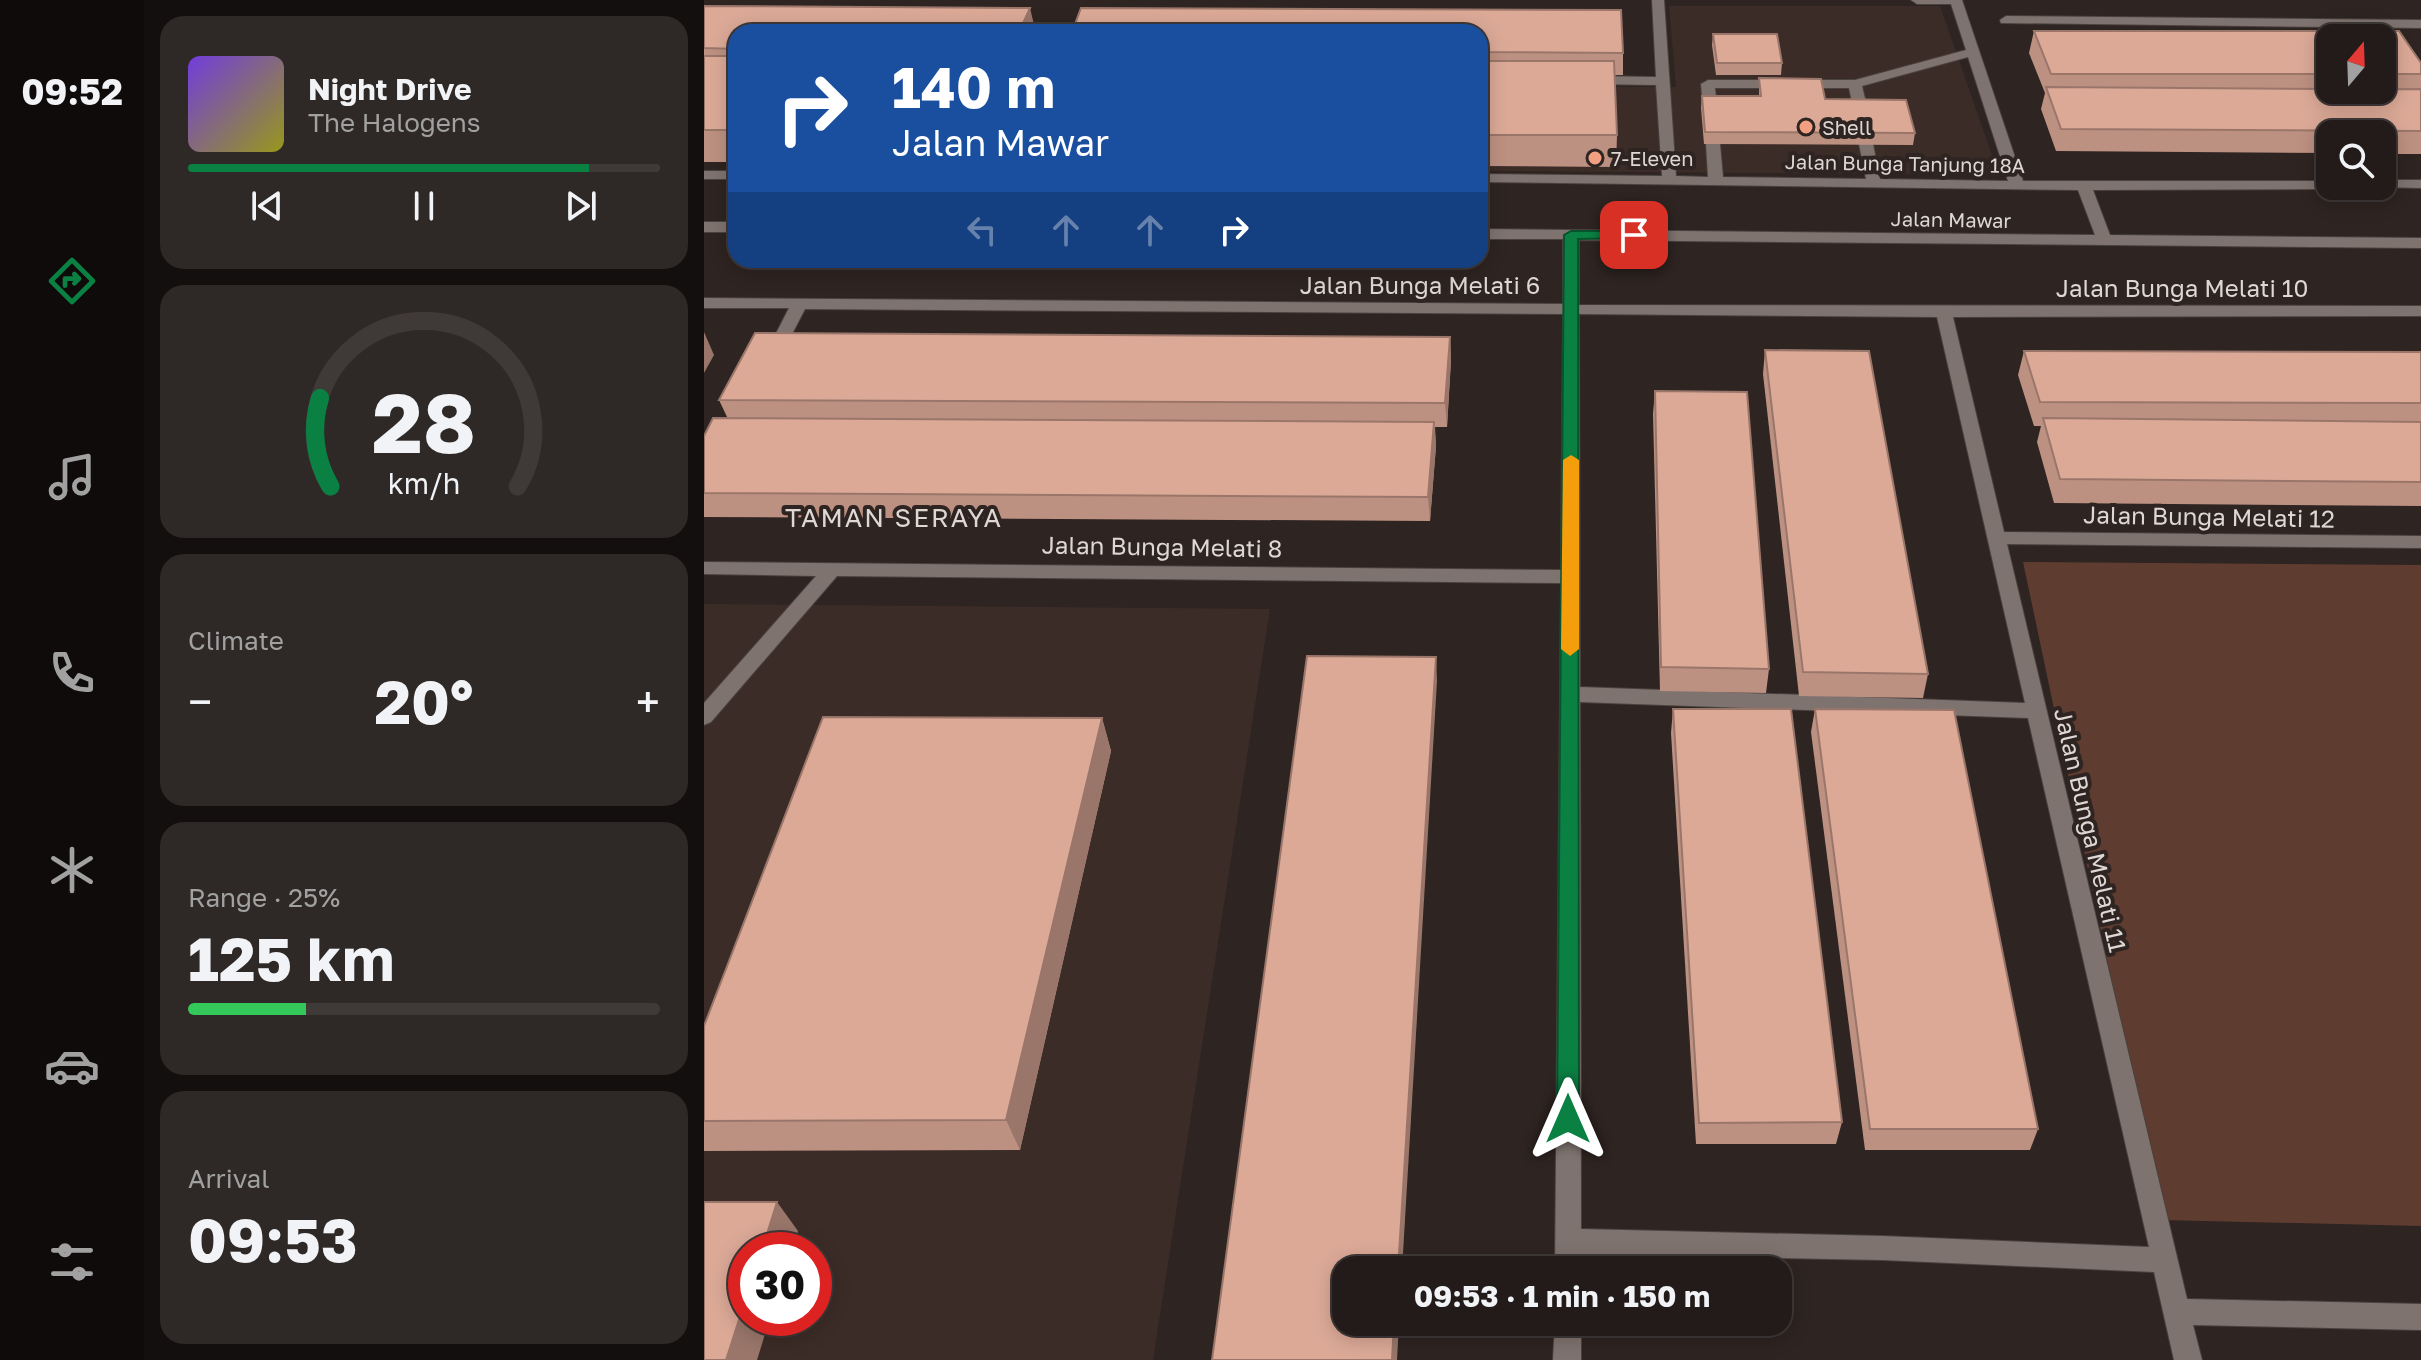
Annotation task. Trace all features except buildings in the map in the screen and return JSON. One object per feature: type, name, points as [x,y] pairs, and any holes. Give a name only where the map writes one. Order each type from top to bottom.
[{"type":"street","points":[[1658,0],[1669,179]]},
{"type":"street","points":[[1917,0],[1956,0],[2017,185]]},
{"type":"street","points":[[2006,20],[2417,24],[2421,37]]},
{"type":"street","points":[[1710,108],[1708,84],[1855,84],[1973,52]]},
{"type":"street","points":[[1572,80],[1665,81]]},
{"type":"street","points":[[1855,84],[1861,111]]},
{"type":"street","points":[[1713,144],[1716,180]]},
{"type":"street","points":[[1866,144],[1874,183]]},
{"type":"street","points":[[704,175],[728,175]]},
{"type":"street","name":"Jalan Bunga Tanjung 18A","points":[[1488,178],[2084,186],[2316,185]]},
{"type":"street","points":[[2396,184],[2421,184]]},
{"type":"street","points":[[2084,186],[2104,240]]},
{"type":"street","points":[[704,227],[728,227]]},
{"type":"street","name":"Jalan Mawar","points":[[1488,234],[2421,243]]},
{"type":"street","points":[[1568,1256],[1571,235]]},
{"type":"street","name":"Jalan Bunga Melati 6","points":[[704,303],[1944,312]]},
{"type":"street","points":[[763,375],[799,304]]},
{"type":"street","name":"Jalan Bunga Melati 10","points":[[1944,312],[2421,311]]},
{"type":"street","name":"Jalan Bunga Melati 11","points":[[1944,312],[2188,1360]]},
{"type":"street","name":"Jalan Bunga Melati 12","points":[[1996,538],[2421,542]]},
{"type":"street","name":"Jalan Bunga Melati 8","points":[[704,568],[1570,577]]},
{"type":"street","points":[[704,717],[833,568]]},
{"type":"street","points":[[1570,694],[2037,711]]},
{"type":"street","points":[[1568,1241],[1882,1248],[2166,1260]]},
{"type":"street","points":[[2177,1312],[2421,1317]]},
{"type":"street","points":[[1567,1360],[1568,1336]]},
{"type":"shaded area","points":[[1669,6],[1940,6],[1999,175],[1488,171],[1488,86],[1676,87]]},
{"type":"shaded area","points":[[2023,562],[2421,565],[2421,1226],[2162,1220]]},
{"type":"shaded area","points":[[704,604],[1270,609],[1153,1360],[704,1360]]},
{"type":"slow traffic","points":[[1570,649],[1571,460]]},
{"type":"place","name":"Shell","points":[[1806,127]]},
{"type":"place","name":"7-Eleven","points":[[1595,158]]},
{"type":"district","name":"TAMAN SERAYA","points":[[894,517]]},
{"type":"route","points":[[1568,1119],[1571,235],[1634,235]]}]
